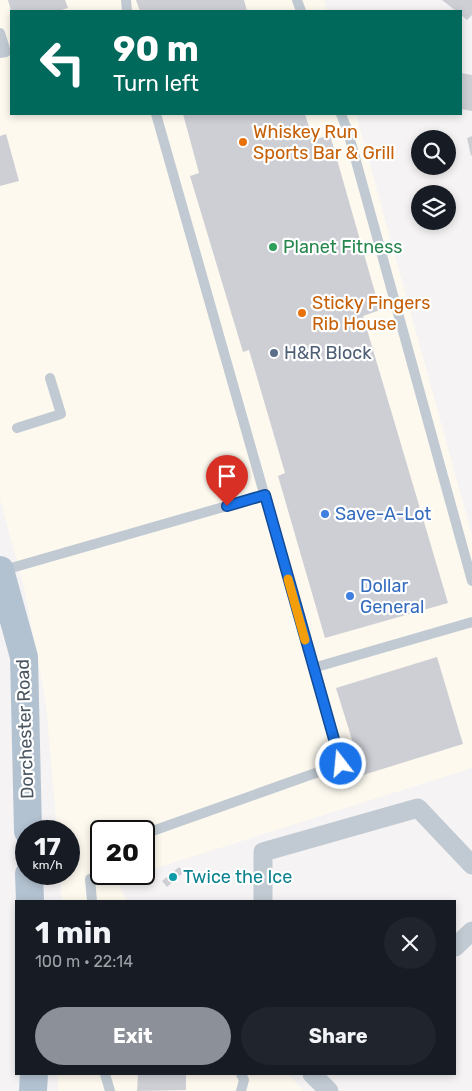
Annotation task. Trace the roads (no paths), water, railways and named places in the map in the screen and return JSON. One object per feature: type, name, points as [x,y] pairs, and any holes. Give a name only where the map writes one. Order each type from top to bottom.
[{"type":"main road","name":"Dorchester Road","points":[[0,571],[24,657],[28,820]]},
{"type":"main road","points":[[30,885],[30,900]]},
{"type":"main road","points":[[33,1091],[34,1075]]},
{"type":"street","points":[[263,900],[263,852],[418,808],[472,864]]},
{"type":"street","points":[[456,946],[472,931]]},
{"type":"street","points":[[315,1075],[329,1091]]},
{"type":"lane","points":[[0,33],[6,52],[0,53]]},
{"type":"lane","points":[[155,830],[341,764],[156,115]]},
{"type":"lane","points":[[340,115],[348,132],[472,581]]},
{"type":"lane","points":[[17,428],[60,414],[50,378]]},
{"type":"lane","points":[[0,571],[265,495]]},
{"type":"lane","points":[[313,668],[472,622]]},
{"type":"lane","points":[[91,885],[92,900]]},
{"type":"lane","points":[[105,1075],[110,1091]]},
{"type":"lane","points":[[240,1091],[244,1080],[242,1075]]},
{"type":"place","name":"Whiskey Run Sports Bar & Grill","points":[[243,142]]},
{"type":"place","name":"Planet Fitness","points":[[273,247]]},
{"type":"place","name":"Sticky Fingers Rib House","points":[[302,313]]},
{"type":"place","name":"H&R Block","points":[[274,353]]},
{"type":"place","name":"Save-A-Lot","points":[[325,514]]},
{"type":"place","name":"Dollar General","points":[[350,596]]},
{"type":"place","name":"Twice the Ice","points":[[173,877]]}]
